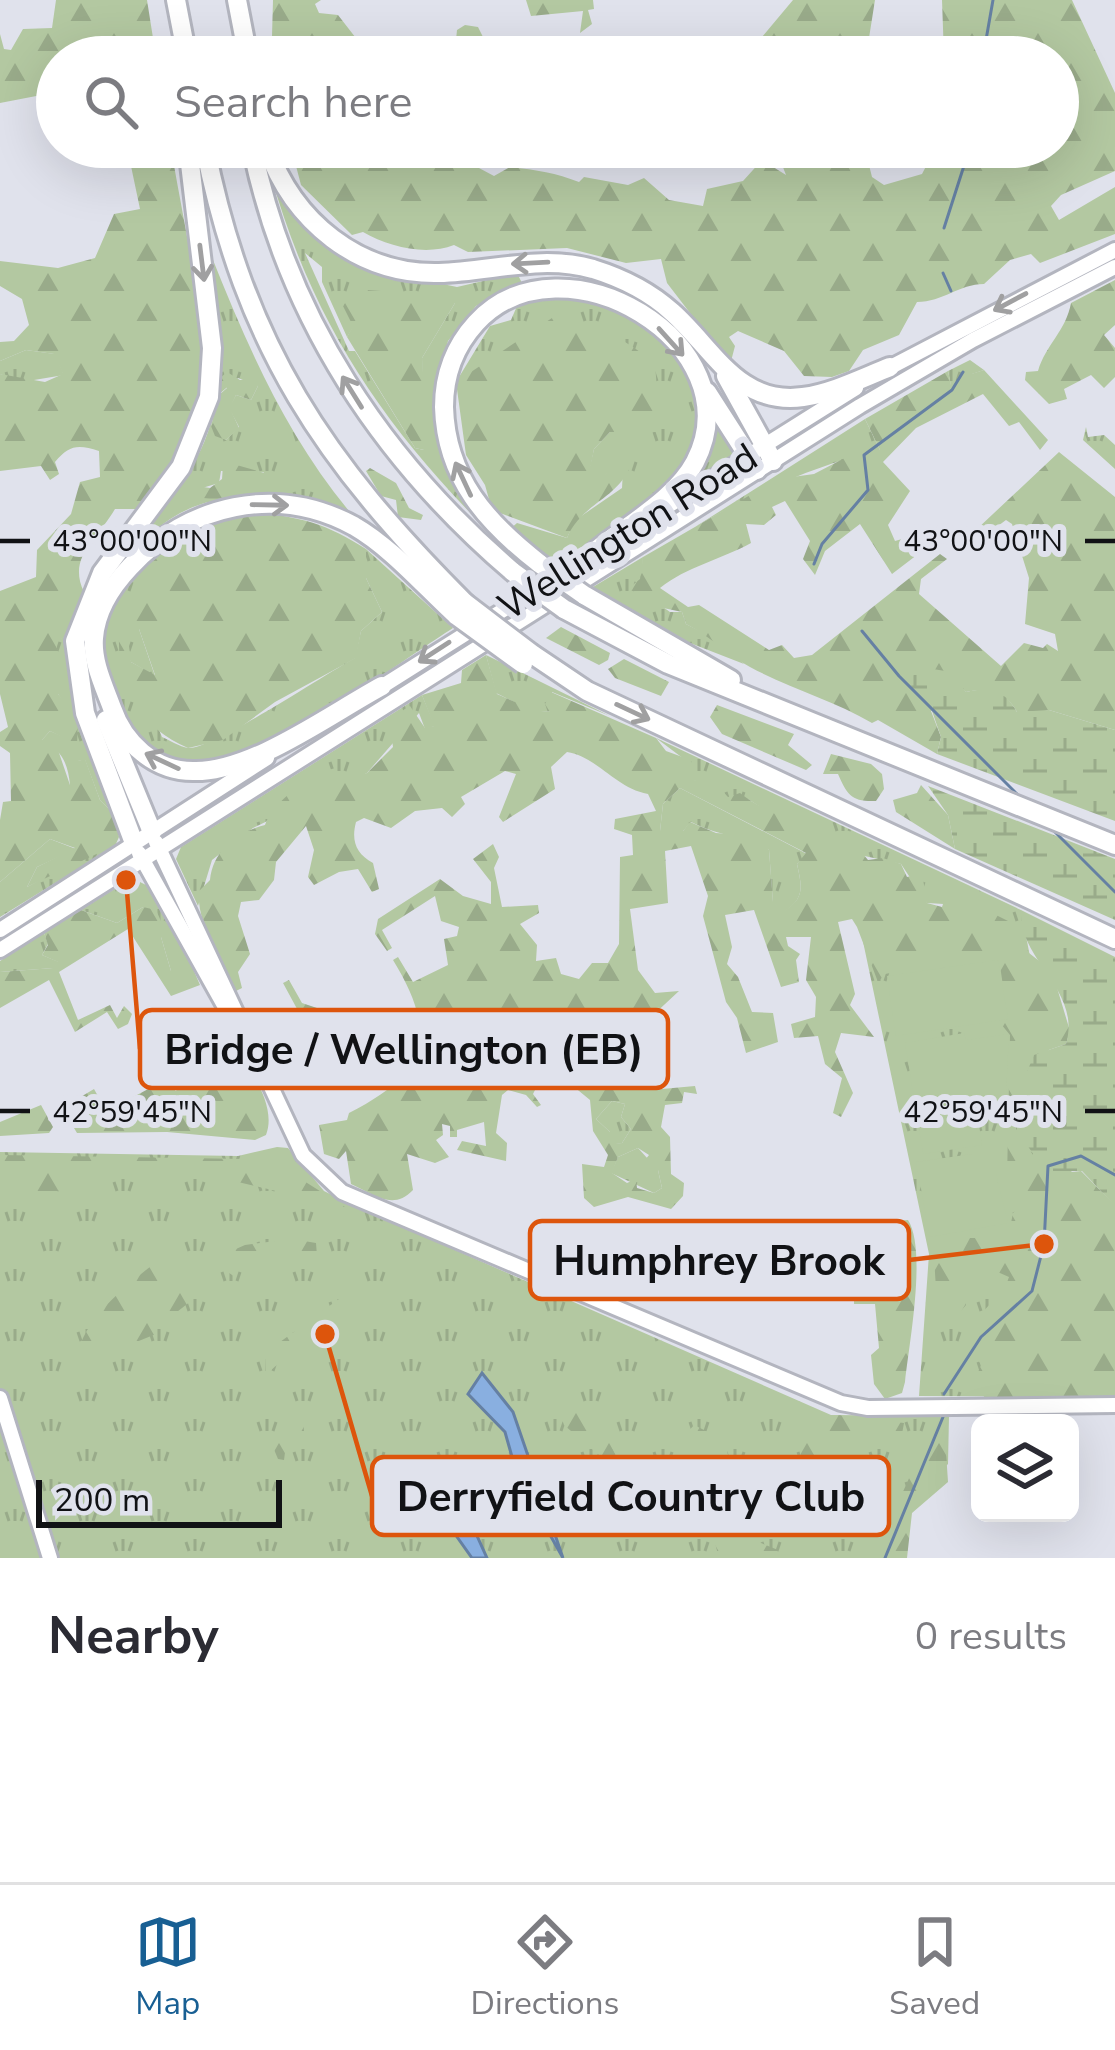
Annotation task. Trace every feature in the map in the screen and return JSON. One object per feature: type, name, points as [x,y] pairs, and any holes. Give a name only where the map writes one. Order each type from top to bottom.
[{"type":"highway","points":[[174,0],[176,36]]},
{"type":"highway","points":[[174,0],[183,36]]},
{"type":"highway","points":[[226,0],[232,36]]},
{"type":"highway","points":[[237,0],[244,36]]},
{"type":"highway","points":[[138,851],[85,713],[75,641],[102,573],[181,467],[209,397],[212,348],[191,168]]},
{"type":"highway","points":[[212,168],[243,288],[310,424],[461,610]]},
{"type":"highway","points":[[258,168],[285,261],[345,382],[425,489],[513,572],[564,608],[668,664],[1115,844]]},
{"type":"highway","points":[[279,168],[301,211],[345,248],[418,272],[532,262],[589,268],[657,300],[723,370],[751,388],[791,398],[890,367]]},
{"type":"highway","points":[[760,458],[657,326],[625,304],[590,289],[551,286],[514,295],[469,330],[446,382],[453,459],[479,510],[584,595],[681,647],[770,706]]},
{"type":"highway","points":[[723,370],[760,458]]},
{"type":"highway","points":[[593,554],[669,493],[694,464],[705,428],[705,388]]},
{"type":"highway","points":[[155,840],[113,742],[95,660],[101,609],[117,581],[142,553],[190,520],[244,505],[292,505],[356,527],[528,659],[587,691],[1115,939]]},
{"type":"highway","points":[[95,660],[123,733],[154,761],[190,771],[246,760],[382,686]]},
{"type":"main road","name":"Wellington Road","points":[[155,840],[760,458],[890,367],[1115,250]]},
{"type":"main road","name":"Wellington Road","points":[[155,840],[382,686],[593,554],[973,340],[1115,267]]},
{"type":"main road","points":[[0,950],[155,840],[246,1042]]},
{"type":"main road","points":[[0,930],[138,851]]},
{"type":"main road","points":[[138,851],[304,1155],[342,1192],[809,1392],[868,1408],[1115,1405]]},
{"type":"main road","points":[[0,1398],[50,1558]]},
{"type":"green space","points":[[56,0],[147,0],[153,36],[36,36],[36,96],[0,103],[0,34],[4,49],[11,50],[23,29],[52,28]]},
{"type":"green space","points":[[273,0],[321,0],[315,4],[319,13],[338,15],[354,36],[272,36]]},
{"type":"green space","points":[[526,0],[593,0],[594,9],[588,10],[592,24],[580,33],[583,11],[531,16]]},
{"type":"green space","points":[[793,0],[875,0],[869,36],[763,36]]},
{"type":"green space","points":[[942,0],[1072,0],[1115,93],[1115,171],[1061,195],[1051,206],[1059,220],[1115,187],[1115,234],[1040,263],[1031,254],[1010,260],[984,284],[917,302],[899,335],[863,350],[849,371],[832,377],[804,376],[784,351],[738,331],[729,337],[735,346],[730,365],[667,283],[661,259],[626,263],[567,248],[468,252],[454,245],[420,250],[396,246],[363,232],[352,235],[301,185],[297,168],[479,168],[494,176],[517,168],[579,182],[584,177],[628,185],[644,178],[669,200],[703,206],[707,189],[743,181],[755,168],[775,168],[786,175],[783,168],[870,168],[872,177],[884,185],[922,174],[925,168],[1079,168],[1079,36],[943,36]]},
{"type":"green space","points":[[465,25],[478,27],[482,36],[456,36]]},
{"type":"green space","points":[[131,168],[175,168],[199,312],[198,405],[182,447],[138,509],[115,509],[86,549],[79,569],[84,592],[66,637],[55,641],[64,676],[58,694],[78,717],[77,745],[50,731],[42,740],[57,747],[70,785],[78,785],[78,761],[85,759],[100,800],[116,816],[119,837],[107,849],[27,887],[37,867],[75,848],[50,839],[0,882],[0,820],[3,802],[11,801],[10,753],[0,746],[0,732],[8,727],[0,694],[0,591],[36,577],[37,550],[71,514],[80,482],[100,477],[99,451],[80,447],[55,462],[59,474],[50,480],[41,466],[0,471],[0,374],[45,382],[63,374],[54,354],[26,350],[0,361],[0,342],[14,341],[29,325],[22,299],[0,286],[0,261],[58,268],[95,258],[114,214],[140,209]]},
{"type":"green space","points":[[271,176],[357,266],[457,287],[517,273],[523,285],[476,306],[448,341],[440,373],[444,437],[481,524],[410,445],[353,364],[328,321]],"holes":[[[305,253],[322,267],[322,282],[347,337],[354,326],[455,303],[422,358],[424,450],[415,448],[355,351],[349,351]]]},
{"type":"green space","points":[[211,255],[289,424],[354,517],[243,498],[212,501],[184,511],[159,527],[118,572],[82,655],[87,622],[99,593],[115,565],[177,489],[208,432],[217,366]],"holes":[[[238,378],[258,386],[251,400],[236,395],[229,408],[239,427],[226,440],[211,426],[218,395]],[[221,471],[264,472],[248,497],[199,497],[202,488],[219,483]]]},
{"type":"green space","points":[[1115,280],[1115,325],[1104,335],[1115,348],[1115,377],[1104,388],[1091,375],[1064,389],[1067,399],[1049,404],[1025,380],[1026,372],[1038,371],[1071,303]]},
{"type":"green space","points":[[352,289],[453,296],[455,303],[422,358],[428,445],[424,450],[415,448],[347,337],[353,326],[343,306]]},
{"type":"green space","points":[[555,291],[634,315],[669,345],[692,385],[699,430],[695,452],[673,485],[642,510],[556,563],[509,530],[517,523],[567,538],[574,521],[622,488],[624,450],[605,476],[588,475],[594,449],[610,432],[640,429],[456,382],[490,326],[511,320],[517,306]]},
{"type":"green space","points":[[552,318],[607,332],[655,363],[660,432],[610,432],[594,449],[589,475],[605,475],[623,448],[632,463],[618,486],[581,516],[567,538],[492,510],[485,485],[466,455],[456,382]]},
{"type":"green space","points":[[26,350],[55,354],[64,375],[22,382],[0,374],[0,361]]},
{"type":"green space","points":[[970,360],[984,370],[972,374],[967,386],[951,386],[948,371]]},
{"type":"green space","points":[[984,370],[1048,440],[1040,450],[1019,422],[1009,426],[983,394],[916,428],[883,462],[910,491],[888,525],[895,541],[909,537],[926,548],[892,574],[860,524],[825,551],[815,575],[803,559],[810,541],[785,501],[772,507],[776,515],[764,525],[746,524],[751,543],[660,588],[688,607],[699,605],[769,650],[782,645],[794,658],[812,655],[940,554],[947,559],[921,579],[919,594],[1001,666],[1024,643],[1043,648],[1047,644],[1058,651],[1055,634],[1025,624],[1029,578],[1012,524],[1006,520],[983,537],[977,529],[1059,452],[1115,497],[1115,730],[1049,710],[1030,715],[1017,712],[1002,696],[981,690],[966,692],[956,682],[931,711],[941,737],[937,754],[878,720],[872,723],[750,667],[686,624],[682,612],[654,606],[629,588],[640,579],[643,557],[778,479],[814,474],[860,450],[880,450],[865,419],[948,371],[951,385],[966,386],[971,374]]},
{"type":"green space","points":[[227,372],[240,380],[256,379],[258,386],[251,400],[236,395],[230,408],[239,428],[226,440],[215,436],[211,426],[219,395],[227,388],[219,379]]},
{"type":"green space","points":[[716,417],[738,454],[687,486],[709,449]]},
{"type":"green space","points":[[865,419],[880,450],[786,481],[695,527]]},
{"type":"green space","points":[[1086,427],[1088,437],[1104,435],[1115,445],[1115,469],[1083,440]]},
{"type":"green space","points":[[223,465],[275,476],[249,494],[191,497],[191,485],[210,488],[222,479]]},
{"type":"green space","points":[[370,468],[396,483],[409,508],[423,515],[421,520],[398,517],[396,500],[381,496],[366,471]]},
{"type":"green space","points":[[251,513],[312,522],[366,549],[366,578],[382,612],[361,631],[356,658],[275,702],[223,740],[188,748],[157,729],[135,703],[122,672],[119,634],[127,630],[131,662],[155,675],[139,629],[130,623],[141,579],[153,561],[188,535]]},
{"type":"green space","points":[[169,543],[139,629],[155,676],[131,662],[119,634],[162,737],[188,748],[220,737],[355,658],[361,631],[382,612],[366,578],[366,549],[453,628],[332,708],[262,747],[205,765],[179,762],[156,752],[137,735],[121,713],[104,662],[104,636],[115,600]]},
{"type":"green space","points":[[643,557],[642,592],[670,612],[682,612],[686,624],[723,643],[744,664],[690,643],[593,587]]},
{"type":"green space","points":[[73,618],[69,672],[116,816],[100,800],[85,760],[78,761],[78,786],[70,785],[63,758],[41,741],[50,731],[77,743],[68,709],[58,694],[54,640],[66,637]]},
{"type":"green space","points":[[561,627],[610,653],[608,660],[599,665],[546,638]]},
{"type":"green space","points":[[486,655],[610,716],[552,692],[552,712],[532,711],[496,693]]},
{"type":"green space","points":[[486,655],[497,694],[515,702],[525,697],[532,710],[550,712],[545,704],[551,692],[656,738],[666,751],[696,766],[694,780],[714,782],[728,797],[740,793],[816,834],[819,845],[901,864],[907,877],[922,873],[927,903],[942,907],[949,886],[960,892],[960,904],[968,901],[1020,927],[1029,953],[1052,971],[1070,1031],[1066,1044],[1043,1052],[1034,1069],[1025,1111],[1030,1149],[1040,1163],[1057,1171],[1081,1171],[1115,1205],[1115,1397],[985,1398],[974,1382],[981,1365],[967,1343],[968,1333],[1009,1277],[984,1266],[965,1289],[966,1305],[953,1320],[938,1321],[934,1257],[940,1254],[966,1273],[963,1251],[970,1238],[1008,1238],[1013,1213],[1023,1203],[1022,1189],[1007,1179],[1010,1035],[1001,1024],[1008,1019],[999,959],[948,961],[934,949],[902,961],[907,970],[885,974],[878,982],[852,919],[838,922],[855,994],[850,1005],[874,1037],[841,1033],[835,1052],[853,1093],[841,1117],[833,1113],[842,1078],[825,1064],[818,1036],[794,1038],[791,1024],[815,1017],[816,997],[806,980],[811,937],[786,937],[788,946],[800,954],[796,960],[799,982],[781,987],[754,910],[725,915],[732,947],[727,964],[738,977],[752,1012],[773,1013],[778,1042],[746,1053],[737,1018],[726,1002],[703,916],[708,896],[691,846],[665,851],[668,903],[630,909],[638,970],[655,993],[679,991],[650,1018],[660,1048],[654,1057],[651,1090],[695,1086],[697,1094],[684,1092],[682,1103],[665,1105],[661,1127],[670,1137],[671,1174],[684,1183],[683,1196],[671,1209],[628,1197],[594,1207],[584,1198],[582,1164],[604,1167],[608,1155],[593,1131],[590,1100],[573,1086],[537,1086],[533,1094],[541,1105],[537,1107],[526,1095],[508,1090],[502,1095],[496,1133],[507,1143],[506,1161],[457,1150],[462,1141],[486,1146],[484,1122],[457,1130],[457,1137],[450,1137],[450,1126],[442,1124],[443,1135],[436,1140],[449,1157],[435,1163],[407,1154],[413,1190],[398,1199],[384,1199],[351,1184],[346,1151],[339,1159],[324,1154],[319,1125],[347,1120],[349,1113],[395,1083],[418,1050],[416,1010],[393,960],[398,957],[413,982],[448,965],[444,939],[457,936],[459,927],[441,921],[435,896],[382,930],[392,948],[387,951],[375,934],[378,919],[440,879],[463,896],[491,904],[491,882],[473,859],[493,844],[499,857],[494,868],[502,907],[538,905],[539,913],[520,924],[537,945],[536,961],[556,958],[561,974],[579,979],[592,963],[608,963],[619,944],[620,857],[633,855],[632,835],[614,829],[615,819],[656,811],[648,794],[567,752],[551,767],[555,789],[503,822],[499,817],[516,774],[505,771],[461,797],[465,804],[452,817],[442,808],[415,811],[391,828],[364,818],[356,822],[356,846],[373,863],[379,889],[372,892],[358,869],[339,872],[314,885],[308,877],[314,850],[306,826],[276,862],[274,880],[259,900],[241,902],[238,916],[250,954],[238,972],[242,988],[236,991],[206,930],[199,904],[199,891],[210,880],[221,851],[245,832],[265,825],[284,798],[315,776],[335,768],[342,780],[367,773],[393,747],[393,723],[410,706],[425,728],[434,726],[422,695],[461,683],[462,670]],"holes":[[[680,788],[806,853],[797,864],[800,891],[791,906],[784,911],[773,902],[769,850],[755,836],[716,833],[690,822],[683,831],[660,831],[663,804]],[[612,1101],[625,1104],[621,1117],[631,1129],[622,1143],[610,1144],[610,1132],[596,1119]],[[638,1148],[649,1155],[641,1165],[647,1178],[658,1170],[662,1188],[654,1193],[637,1188],[636,1179],[627,1183],[612,1173],[618,1157]]]},
{"type":"green space","points":[[624,659],[669,682],[661,696],[615,678],[608,669]]},
{"type":"green space","points":[[914,672],[951,672],[966,692],[1002,694],[1017,712],[1049,710],[1115,730],[1115,821],[937,754],[941,737],[932,711],[917,703],[911,685]]},
{"type":"green space","points":[[422,695],[435,726],[425,729],[419,713],[367,773],[253,828],[212,860],[198,906],[176,859],[181,847]]},
{"type":"green space","points":[[717,705],[794,734],[788,745],[812,765],[806,770],[722,734],[710,717]]},
{"type":"green space","points":[[656,738],[1021,910],[1115,1397],[919,1396],[929,1254],[850,880],[936,910],[960,905],[927,903],[901,864],[819,846],[748,799],[728,798],[694,780],[684,759]]},
{"type":"green space","points":[[831,754],[871,764],[882,774],[884,789],[876,801],[856,798],[838,774],[823,774]]},
{"type":"green space","points":[[921,785],[948,815],[955,849],[896,812],[893,800],[917,793]]},
{"type":"green space","points":[[928,786],[1115,859],[1115,920],[955,849],[948,815]]},
{"type":"green space","points":[[680,788],[807,854],[797,864],[800,891],[791,907],[784,912],[773,903],[769,850],[691,822],[683,831],[660,831],[663,804]]},
{"type":"green space","points":[[119,837],[115,846],[0,917],[0,882],[50,839],[76,849],[37,867],[27,887]]},
{"type":"green space","points":[[132,878],[146,885],[194,971],[171,971],[161,937],[143,907],[117,923],[81,910]]},
{"type":"green space","points":[[143,907],[156,910],[164,928],[161,937],[171,971],[194,971],[200,985],[171,996],[128,929],[59,972],[78,1020],[110,1005],[117,1018],[124,1006],[132,1014],[128,1024],[118,1029],[107,1012],[75,1032],[49,980],[0,1008],[0,972],[53,968],[58,962],[42,955],[48,945],[44,933],[81,910],[117,923]]},
{"type":"green space","points":[[1021,910],[1115,957],[1115,1206],[1082,1171],[1045,1171],[1016,1129],[1024,1079],[1034,1055],[1066,1044],[1069,1025],[1058,991],[1029,945]]},
{"type":"green space","points":[[44,933],[48,944],[42,955],[59,962],[54,968],[0,972],[0,961]]},
{"type":"green space","points":[[998,960],[1008,1019],[896,1036],[887,976]]},
{"type":"green space","points":[[289,980],[302,1003],[317,1008],[328,1066],[283,983]]},
{"type":"green space","points":[[964,1033],[966,1040],[1009,1034],[1005,1117],[977,1111],[982,1145],[923,1154],[905,1043]]},
{"type":"green space","points":[[232,1038],[268,1111],[266,1135],[255,1140],[167,1132],[77,1133],[62,1108],[94,1089],[103,1105],[122,1103],[165,1080],[176,1091],[185,1074],[176,1049],[189,1042],[216,1071],[228,1061],[225,1047]]},
{"type":"green space","points":[[612,1101],[625,1104],[621,1117],[631,1129],[622,1143],[610,1145],[610,1132],[596,1119]]},
{"type":"green space","points":[[41,1105],[53,1127],[49,1133],[0,1136],[0,1122]]},
{"type":"green space","points":[[288,1148],[324,1191],[348,1203],[831,1415],[949,1416],[948,1464],[911,1501],[876,1558],[0,1558],[0,1152],[238,1156]]},
{"type":"green space","points":[[638,1148],[658,1170],[662,1188],[654,1193],[611,1173],[618,1157]]},
{"type":"green space","points":[[972,1154],[996,1174],[1008,1223],[930,1237],[916,1162]]},
{"type":"green space","points":[[0,1155],[245,1159],[278,1175],[293,1174],[345,1207],[221,1178],[215,1168],[172,1164],[101,1172],[100,1180],[18,1201],[0,1171]]},
{"type":"green space","points":[[908,1220],[916,1253],[910,1345],[902,1393],[885,1399],[874,1384],[871,1355],[879,1348],[875,1304],[854,1304],[854,1292],[896,1286],[888,1277],[897,1243],[894,1221]]},
{"type":"green space","points":[[292,1239],[316,1243],[317,1256],[237,1265],[235,1277],[219,1266],[220,1256],[245,1245]]},
{"type":"green space","points":[[159,1260],[175,1262],[190,1275],[191,1301],[173,1315],[156,1312],[149,1319],[156,1334],[77,1366],[78,1351],[94,1320]]},
{"type":"green space","points":[[343,1296],[365,1299],[364,1307],[266,1376],[265,1353]]},
{"type":"green space","points":[[579,1407],[599,1420],[627,1479],[564,1425],[561,1416]]},
{"type":"green space","points":[[838,1415],[904,1423],[902,1434],[889,1441],[865,1432],[853,1436],[823,1515],[828,1534],[821,1539],[798,1507],[800,1489],[821,1482],[820,1468],[799,1462],[806,1430],[826,1444],[828,1422]]},
{"type":"green space","points":[[303,1421],[304,1431],[286,1445],[284,1460],[278,1459],[270,1440],[290,1423]]},
{"type":"green space","points":[[944,1422],[948,1482],[912,1513],[907,1558],[873,1558],[920,1454],[925,1424]]},
{"type":"green space","points":[[694,1425],[726,1441],[731,1463],[742,1478],[759,1488],[781,1492],[777,1508],[748,1515],[749,1538],[778,1550],[769,1558],[719,1558],[686,1434]]},
{"type":"water","points":[[482,1373],[513,1412],[563,1558],[518,1478],[505,1432],[468,1394]]},
{"type":"water","points":[[444,1490],[473,1527],[487,1558],[472,1558],[450,1527],[455,1525]]},
{"type":"waterway","points":[[987,36],[993,0]]},
{"type":"waterway","points":[[944,228],[963,168]]},
{"type":"waterway","points":[[943,273],[951,291]]},
{"type":"waterway","points":[[814,564],[822,544],[868,490],[864,455],[952,390],[963,372]]},
{"type":"waterway","points":[[862,631],[899,676],[1022,799]]},
{"type":"waterway","points":[[1050,827],[1115,892]]},
{"type":"waterway","points":[[944,1394],[981,1337],[1032,1291],[1044,1244],[1048,1166],[1081,1156],[1115,1175]]},
{"type":"waterway","points":[[885,1558],[943,1417]]},
{"type":"place","name":"Bridge / Wellington (EB)","points":[[126,880]]},
{"type":"place","name":"Humphrey Brook","points":[[1044,1244]]},
{"type":"place","name":"Derryfield Country Club","points":[[325,1334]]}]
